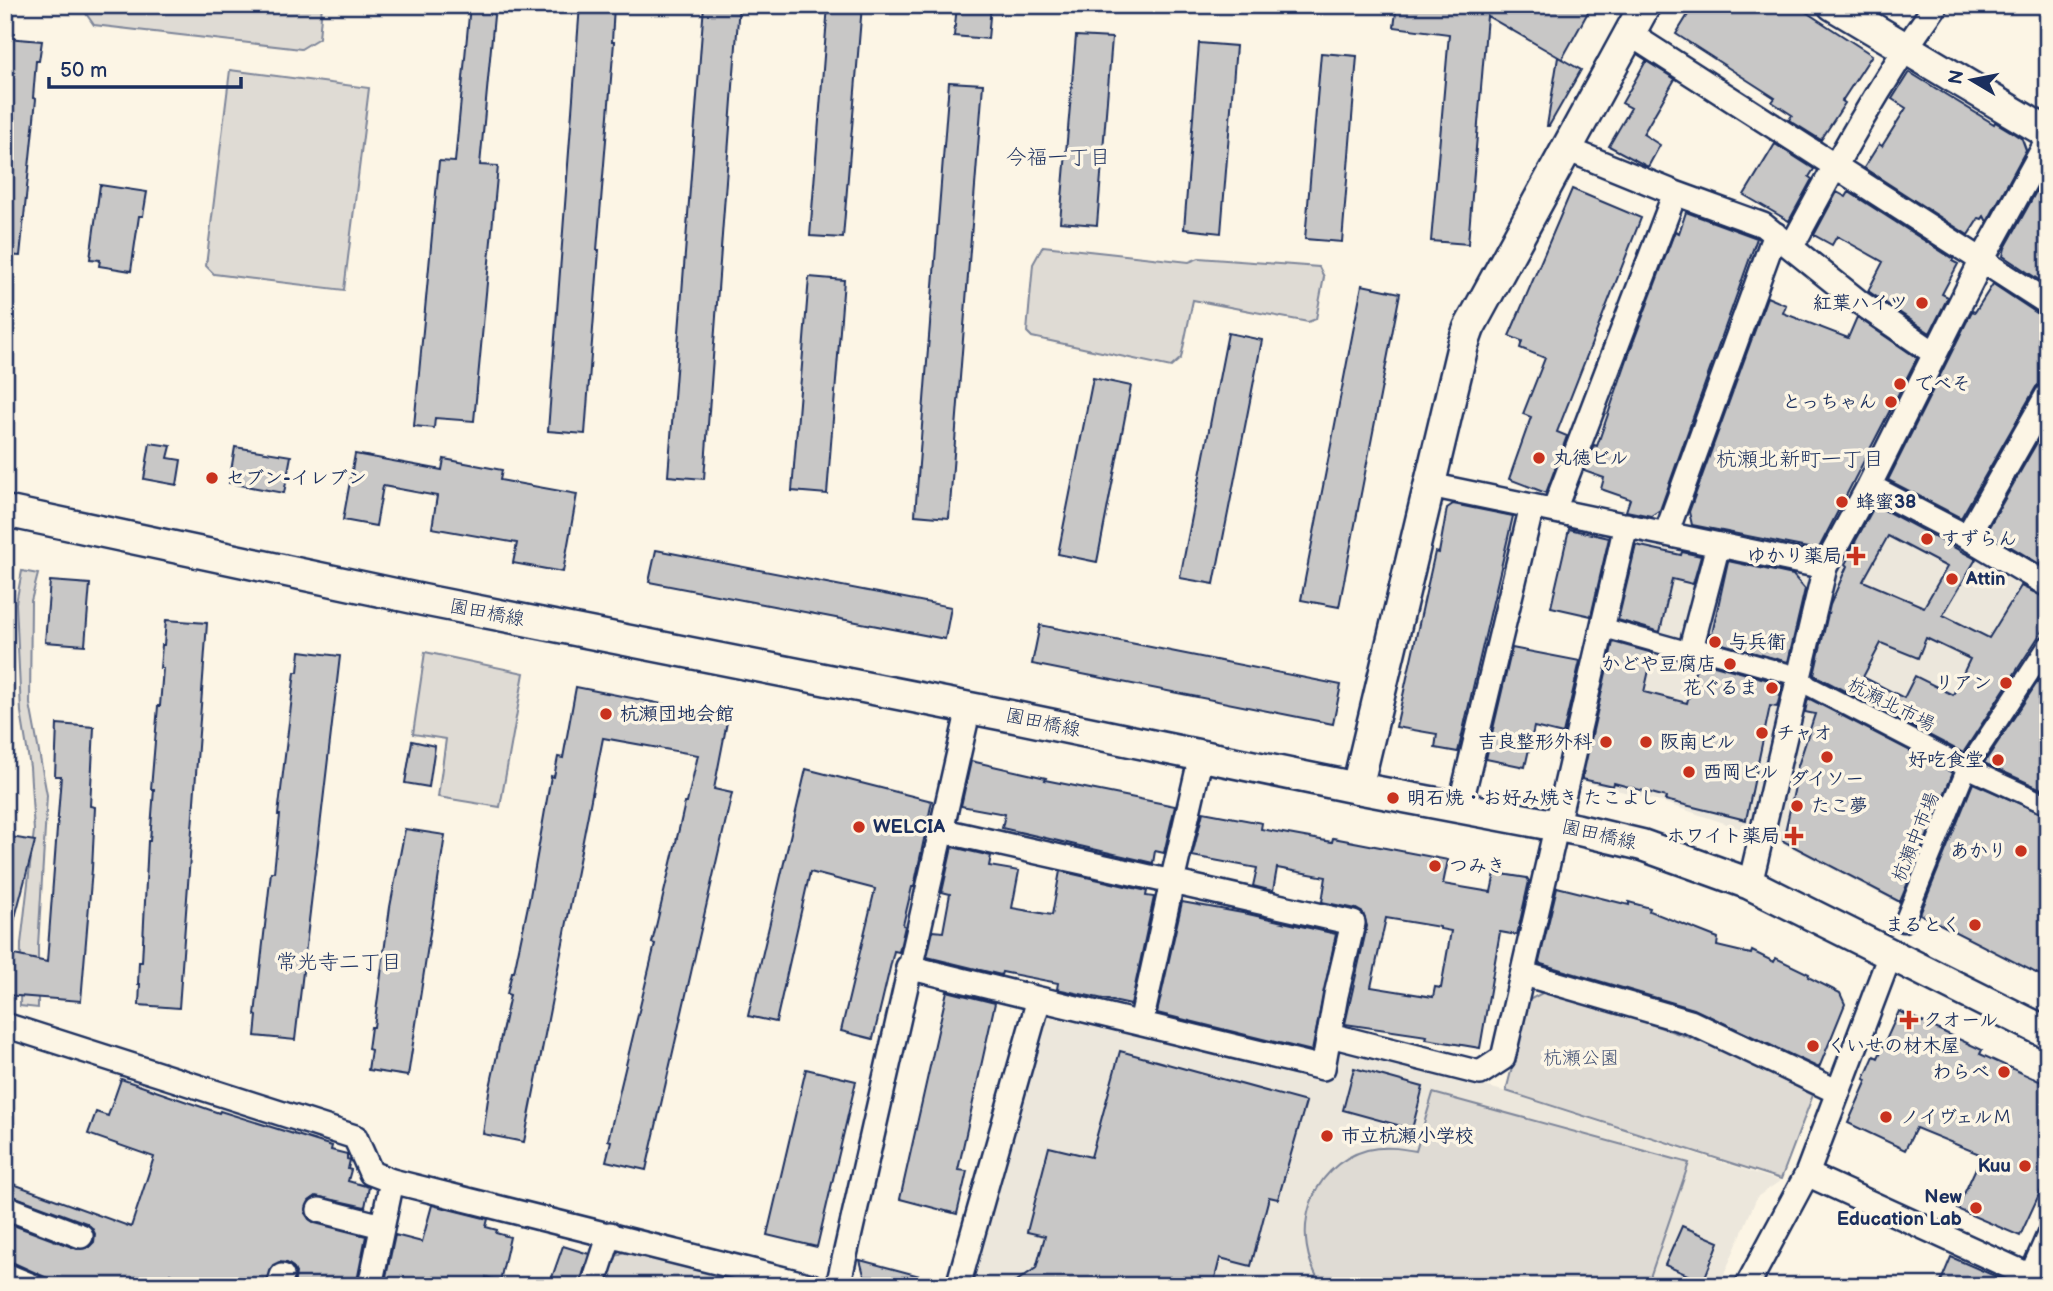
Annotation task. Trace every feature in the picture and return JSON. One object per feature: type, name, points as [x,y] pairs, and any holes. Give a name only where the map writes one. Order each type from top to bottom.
[{"type":"street","points":[[1357,788],[1469,328],[1645,5]]},
{"type":"street","points":[[1833,5],[2048,133]]},
{"type":"street","points":[[1666,534],[1783,240],[1835,166],[1905,48],[1936,5]]},
{"type":"street","points":[[1630,34],[2048,303]]},
{"type":"street","points":[[1751,884],[1825,567],[1869,486],[1982,260],[2048,140]]},
{"type":"street","points":[[1567,149],[1675,194],[1763,225],[1859,302],[1934,353]]},
{"type":"street","points":[[1460,806],[1543,508],[1675,194]]},
{"type":"street","points":[[1967,537],[2048,394]]},
{"type":"street","points":[[1430,485],[1825,567]]},
{"type":"street","points":[[1869,486],[1967,537],[2048,584]]},
{"type":"street","name":"園田橋線","points":[[5,511],[396,594],[1357,788],[1460,806],[1642,845],[1751,884],[2048,1033]]},
{"type":"street","points":[[1330,1035],[1480,1073],[1503,1058],[1626,526]]},
{"type":"street","points":[[1691,650],[1718,545]]},
{"type":"street","name":"杭瀬北市場","points":[[1601,627],[1798,676],[1809,686],[1967,768]]},
{"type":"street","name":"杭瀬中市場","points":[[1904,922],[1967,768],[2048,645]]},
{"type":"street","points":[[838,1286],[968,708]]},
{"type":"street","points":[[1141,1023],[1201,756]]},
{"type":"street","points":[[1967,768],[2048,805]]},
{"type":"street","points":[[908,967],[1323,1068],[1353,923],[939,830]]},
{"type":"street","points":[[1747,1286],[1807,1174],[1890,955]]},
{"type":"street","points":[[1524,974],[1690,1022],[1838,1092]]},
{"type":"street","points":[[958,1286],[1040,999]]},
{"type":"street","points":[[5,1025],[355,1137],[371,1173],[392,1181],[812,1286]]},
{"type":"street","points":[[1807,1174],[2033,1282],[2048,1231]]},
{"type":"street","points":[[370,1286],[392,1181]]},
{"type":"street","points":[[5,1207],[81,1236]]},
{"type":"street","points":[[319,1210],[382,1226]]},
{"type":"street","points":[[593,1286],[610,1234]]},
{"type":"street","points":[[5,1275],[32,1286]]},
{"type":"shaded area","points":[[1882,508],[2048,597],[2048,981],[1780,842],[1659,801],[1578,780],[1629,549],[1639,539],[1834,577],[1867,514]]},
{"type":"shaded area","name":"市立杭瀬小学校","points":[[1054,1012],[1319,1079],[1331,1054],[1343,1049],[1503,1091],[1780,1181],[1757,1197],[1719,1286],[972,1286],[1044,1018]]},
{"type":"green space","points":[[80,5],[322,5],[319,38],[301,49],[94,25]]},
{"type":"green space","points":[[230,70],[369,88],[344,290],[214,274],[206,266]]},
{"type":"green space","points":[[1043,246],[1189,262],[1199,258],[1319,267],[1324,277],[1316,319],[1308,322],[1193,300],[1181,358],[1171,367],[1032,337],[1027,332],[1033,264]]},
{"type":"green space","points":[[22,571],[38,574],[31,601],[30,704],[47,795],[38,946],[38,1008],[20,1006],[21,944],[34,831],[30,767],[21,712],[16,603]]},
{"type":"green space","points":[[425,652],[524,673],[500,807],[438,797],[446,739],[413,734]]},
{"type":"green space","name":"杭瀬公園","points":[[1544,992],[1599,1006],[1722,1049],[1813,1095],[1781,1179],[1506,1091],[1529,1000]]},
{"type":"green space","points":[[1433,1093],[1689,1163],[1647,1286],[1323,1286],[1312,1267],[1307,1247],[1306,1226],[1318,1187],[1330,1171],[1347,1158],[1367,1150],[1392,1148],[1416,1151]]},
{"type":"green space","points":[[629,1249],[762,1286],[606,1286],[615,1257]]},
{"type":"building","points":[[470,5],[495,5],[480,165],[498,166],[474,421],[435,418],[434,428],[414,426],[439,161],[455,162]]},
{"type":"building","points":[[580,5],[614,5],[614,42],[585,434],[548,431]]},
{"type":"building","points":[[704,5],[739,5],[704,479],[668,476]]},
{"type":"building","points":[[828,5],[862,5],[843,238],[810,236]]},
{"type":"building","points":[[957,5],[991,5],[988,39],[954,36]]},
{"type":"building","points":[[1397,5],[1592,5],[1562,59],[1487,16],[1468,244],[1431,241],[1449,34],[1394,27]]},
{"type":"building","points":[[1694,5],[1795,5],[1872,55],[1821,140],[1789,120],[1792,115],[1772,102],[1775,98],[1676,34]]},
{"type":"building","points":[[1076,36],[1112,38],[1097,225],[1060,222]]},
{"type":"building","points":[[6,38],[42,41],[39,61],[36,61],[33,98],[36,99],[20,256],[5,255]]},
{"type":"building","points":[[1199,43],[1236,46],[1221,233],[1184,229]]},
{"type":"building","points":[[1321,53],[1357,56],[1342,242],[1305,239]]},
{"type":"building","points":[[1558,57],[1581,70],[1547,126]]},
{"type":"building","points":[[1646,61],[1675,79],[1643,134],[1660,145],[1648,167],[1609,146],[1631,108],[1622,103]]},
{"type":"building","points":[[1909,72],[2022,139],[2026,150],[1987,222],[1984,216],[1979,218],[1968,235],[1864,168],[1879,144],[1882,146],[1906,108],[1892,99]]},
{"type":"building","points":[[949,82],[983,84],[949,518],[915,515]]},
{"type":"building","points":[[1775,144],[1814,169],[1809,177],[1812,179],[1789,221],[1744,195]]},
{"type":"building","points":[[2048,170],[2048,286],[2003,256]]},
{"type":"building","points":[[100,185],[147,192],[143,216],[139,216],[131,271],[99,266],[100,260],[90,259]]},
{"type":"building","points":[[1572,189],[1641,218],[1557,432],[1567,436],[1546,493],[1509,479],[1531,417],[1523,414],[1545,358],[1520,348],[1522,341],[1509,336]]},
{"type":"building","points":[[1837,192],[1846,197],[1849,192],[1958,264],[1942,294],[1948,297],[1930,333],[1868,291],[1883,262],[1837,236],[1832,245],[1814,235]]},
{"type":"building","points":[[1686,212],[1757,238],[1660,510],[1651,516],[1626,511],[1630,499],[1601,489],[1604,478],[1584,471],[1594,445],[1597,446],[1675,231],[1679,233]]},
{"type":"building","points":[[809,277],[844,280],[827,494],[792,491]]},
{"type":"building","points":[[1993,284],[2040,315],[2048,317],[2048,380],[2036,387],[1961,518],[1888,480],[1972,311],[1975,312]]},
{"type":"building","points":[[1362,285],[1400,293],[1339,607],[1301,600]]},
{"type":"building","points":[[1767,297],[1786,305],[1783,313],[1848,338],[1857,317],[1917,358],[1818,550],[1692,525],[1689,512]]},
{"type":"building","points":[[1228,333],[1262,340],[1214,584],[1180,578]]},
{"type":"building","points":[[1093,378],[1131,386],[1097,562],[1058,554]]},
{"type":"building","points":[[2048,423],[2048,569],[1986,532]]},
{"type":"building","points":[[150,443],[171,446],[168,458],[181,460],[177,485],[144,479]]},
{"type":"building","points":[[235,447],[291,456],[284,493],[229,483]]},
{"type":"building","points":[[355,454],[442,470],[444,459],[502,470],[500,480],[577,494],[563,572],[513,563],[517,543],[432,528],[437,496],[383,486],[376,526],[343,520]]},
{"type":"building","points":[[1453,504],[1513,516],[1458,752],[1435,748],[1437,734],[1396,727],[1435,552],[1439,553],[1447,508]]},
{"type":"building","points":[[1875,505],[1976,559],[1943,615],[1989,638],[2021,586],[2048,599],[2048,622],[1963,753],[1814,675],[1830,605],[1847,566],[1845,564]],"holes":[[[1888,536],[1947,567],[1924,607],[1863,581]],[[1926,638],[1970,659],[1953,695],[1915,676],[1904,698],[1863,677],[1881,643],[1918,658]]]},
{"type":"building","points":[[1569,529],[1609,538],[1591,616],[1551,607]]},
{"type":"building","points":[[1636,545],[1681,555],[1682,552],[1701,556],[1693,584],[1672,579],[1660,632],[1618,620]]},
{"type":"building","points":[[656,550],[951,607],[945,639],[649,582]]},
{"type":"building","points":[[1728,561],[1793,575],[1805,589],[1788,662],[1708,640],[1709,633],[1712,634]]},
{"type":"building","points":[[50,581],[90,584],[85,645],[45,642]]},
{"type":"building","points":[[166,620],[207,623],[179,1008],[139,1005],[138,984],[139,962],[142,962],[148,841],[154,789],[151,789],[163,668],[160,668]]},
{"type":"building","points":[[1040,625],[1341,685],[1333,724],[1032,664]]},
{"type":"building","points":[[1613,642],[1653,653],[1644,692],[1687,703],[1700,661],[1783,684],[1777,707],[1770,706],[1746,820],[1665,800],[1666,797],[1614,783],[1613,786],[1582,779]]},
{"type":"building","points":[[1512,648],[1580,661],[1563,734],[1534,727],[1525,767],[1486,759]]},
{"type":"building","points":[[300,651],[340,656],[295,1040],[255,1036],[255,1015],[271,872],[274,872],[295,672],[298,672]]},
{"type":"building","points":[[2048,666],[2048,792],[1984,763]]},
{"type":"building","points":[[576,687],[728,717],[714,789],[732,793],[646,1170],[606,1161],[611,1141],[608,1140],[698,755],[603,738],[524,1142],[483,1134],[489,1092],[510,995],[507,994],[530,896],[551,776],[554,777],[558,757],[563,758]]},
{"type":"building","points":[[1808,698],[1953,773],[1900,902],[1783,841],[1796,782],[1793,781],[1815,714],[1805,712]]},
{"type":"building","points":[[57,724],[94,727],[90,806],[95,807],[81,1001],[5,995],[5,953],[47,962],[61,776],[55,776]]},
{"type":"building","points":[[412,741],[435,746],[429,787],[405,783]]},
{"type":"building","points":[[971,761],[1046,778],[1045,780],[1175,806],[1164,853],[1155,851],[1153,863],[1002,828],[1005,814],[961,806]]},
{"type":"building","points":[[806,769],[932,801],[899,952],[894,951],[873,1039],[841,1031],[875,889],[810,872],[776,1022],[748,1016]]},
{"type":"building","points":[[1973,783],[2048,816],[2048,979],[1920,914]]},
{"type":"building","points":[[1203,812],[1262,823],[1261,829],[1332,842],[1333,838],[1448,860],[1443,884],[1491,892],[1495,873],[1527,878],[1529,881],[1517,935],[1500,932],[1480,1048],[1426,1039],[1427,1036],[1345,1024],[1367,926],[1363,913],[1356,909],[1322,902],[1326,877],[1277,868],[1273,891],[1253,886],[1257,868],[1192,856]],"holes":[[[1386,918],[1451,931],[1441,988],[1435,987],[1433,997],[1371,987]]]},
{"type":"building","points":[[405,829],[445,835],[408,1076],[368,1070],[371,1027],[374,1027],[390,907]]},
{"type":"building","points":[[5,836],[35,841],[12,929],[5,928]]},
{"type":"building","points":[[952,847],[991,856],[989,866],[1019,871],[1012,908],[1052,915],[1060,871],[1147,891],[1146,896],[1154,897],[1131,1005],[1057,989],[1058,983],[1002,972],[1001,975],[927,957],[933,931],[943,932],[950,894],[942,892]]},
{"type":"building","points":[[1557,887],[1650,908],[1649,911],[1718,938],[1717,946],[1751,954],[1752,951],[1774,962],[1776,958],[1840,993],[1845,1004],[1819,1068],[1694,1009],[1541,964],[1539,962]]},
{"type":"building","points":[[1182,902],[1336,934],[1312,1051],[1157,1013]]},
{"type":"building","points":[[947,991],[995,1003],[958,1170],[967,1171],[957,1214],[900,1199]]},
{"type":"building","points":[[1899,1011],[1982,1050],[1980,1054],[2048,1085],[2048,1175],[2020,1236],[1957,1209],[1982,1155],[1916,1128],[1905,1150],[1848,1123],[1867,1080],[1864,1079],[1874,1056],[1878,1058]]},
{"type":"building","points":[[1120,1051],[1306,1102],[1278,1199],[1269,1197],[1251,1266],[1220,1258],[1213,1286],[1009,1286],[1036,1268],[1045,1236],[1027,1232],[1049,1147],[1091,1157]]},
{"type":"building","points":[[1354,1068],[1423,1087],[1412,1129],[1343,1110]]},
{"type":"building","points":[[806,1069],[856,1081],[817,1247],[767,1235]]},
{"type":"building","points":[[121,1079],[219,1113],[220,1111],[332,1146],[331,1150],[347,1154],[347,1159],[350,1160],[348,1169],[351,1170],[348,1181],[369,1187],[365,1207],[316,1196],[309,1201],[305,1213],[315,1223],[366,1236],[356,1286],[294,1286],[296,1273],[293,1267],[279,1262],[269,1271],[265,1286],[197,1286],[170,1274],[165,1286],[65,1286],[5,1259],[5,1222],[77,1249],[89,1247],[94,1242],[95,1234],[86,1223],[5,1193],[5,1181],[131,1227],[154,1157],[88,1134],[96,1112],[108,1116]]},
{"type":"building","points":[[432,1205],[488,1219],[486,1227],[510,1237],[500,1281],[486,1277],[484,1286],[384,1286],[395,1235],[422,1242]]},
{"type":"building","points":[[1682,1226],[1719,1242],[1703,1282],[1665,1265]]},
{"type":"building","points":[[563,1246],[589,1254],[579,1286],[549,1286]]},
{"type":"building","points":[[1951,1257],[2013,1284],[2013,1286],[1939,1286]]},
{"type":"building","points":[[860,1260],[931,1279],[930,1286],[867,1286]]},
{"type":"place","name":"紅葉ハイツ","points":[[1922,303]]},
{"type":"place","name":"でべそ","points":[[1900,384]]},
{"type":"place","name":"とっちゃん","points":[[1891,402]]},
{"type":"place","name":"丸徳ビル","points":[[1539,458]]},
{"type":"place","name":"セブン-イレブン","points":[[212,478]]},
{"type":"place","name":"蜂蜜38","points":[[1842,502]]},
{"type":"place","name":"すずらん","points":[[1927,539]]},
{"type":"place","name":"ゆかり薬局","points":[[1856,556]]},
{"type":"place","name":"Attin","points":[[1952,579]]},
{"type":"place","name":"与兵衛","points":[[1715,642]]},
{"type":"place","name":"かどや豆腐店","points":[[1730,664]]},
{"type":"place","name":"リアン","points":[[2006,683]]},
{"type":"place","name":"花ぐるま","points":[[1772,688]]},
{"type":"place","name":"杭瀬団地会館","points":[[606,714]]},
{"type":"place","name":"チャオ","points":[[1762,733]]},
{"type":"place","name":"吉良整形外科","points":[[1606,742]]},
{"type":"place","name":"阪南ビル","points":[[1646,742]]},
{"type":"place","name":"ダイソー","points":[[1827,757]]},
{"type":"place","name":"好吃食堂","points":[[1998,760]]},
{"type":"place","name":"西岡ビル","points":[[1689,772]]},
{"type":"place","name":"明石焼・お好み焼き たこよし","points":[[1393,798]]},
{"type":"place","name":"たこ夢","points":[[1797,806]]},
{"type":"place","name":"WELCIA","points":[[859,827]]},
{"type":"place","name":"ホワイト薬局","points":[[1794,836]]},
{"type":"place","name":"あかり","points":[[2021,851]]},
{"type":"place","name":"つみき","points":[[1435,866]]},
{"type":"place","name":"まるとく","points":[[1975,925]]},
{"type":"place","name":"クオール","points":[[1909,1020]]},
{"type":"place","name":"くいせの材木屋","points":[[1813,1046]]},
{"type":"place","name":"わらべ","points":[[2004,1072]]},
{"type":"place","name":"ノイヴェルＭ","points":[[1886,1117]]},
{"type":"place","name":"市立杭瀬小学校","points":[[1327,1136]]},
{"type":"place","name":"Kuu","points":[[2025,1166]]},
{"type":"place","name":"New Education Lab","points":[[1976,1208]]},
{"type":"district","name":"今福一丁目","points":[[1058,157]]},
{"type":"district","name":"杭瀬北新町一丁目","points":[[1800,459]]},
{"type":"district","name":"常光寺二丁目","points":[[339,962]]}]
